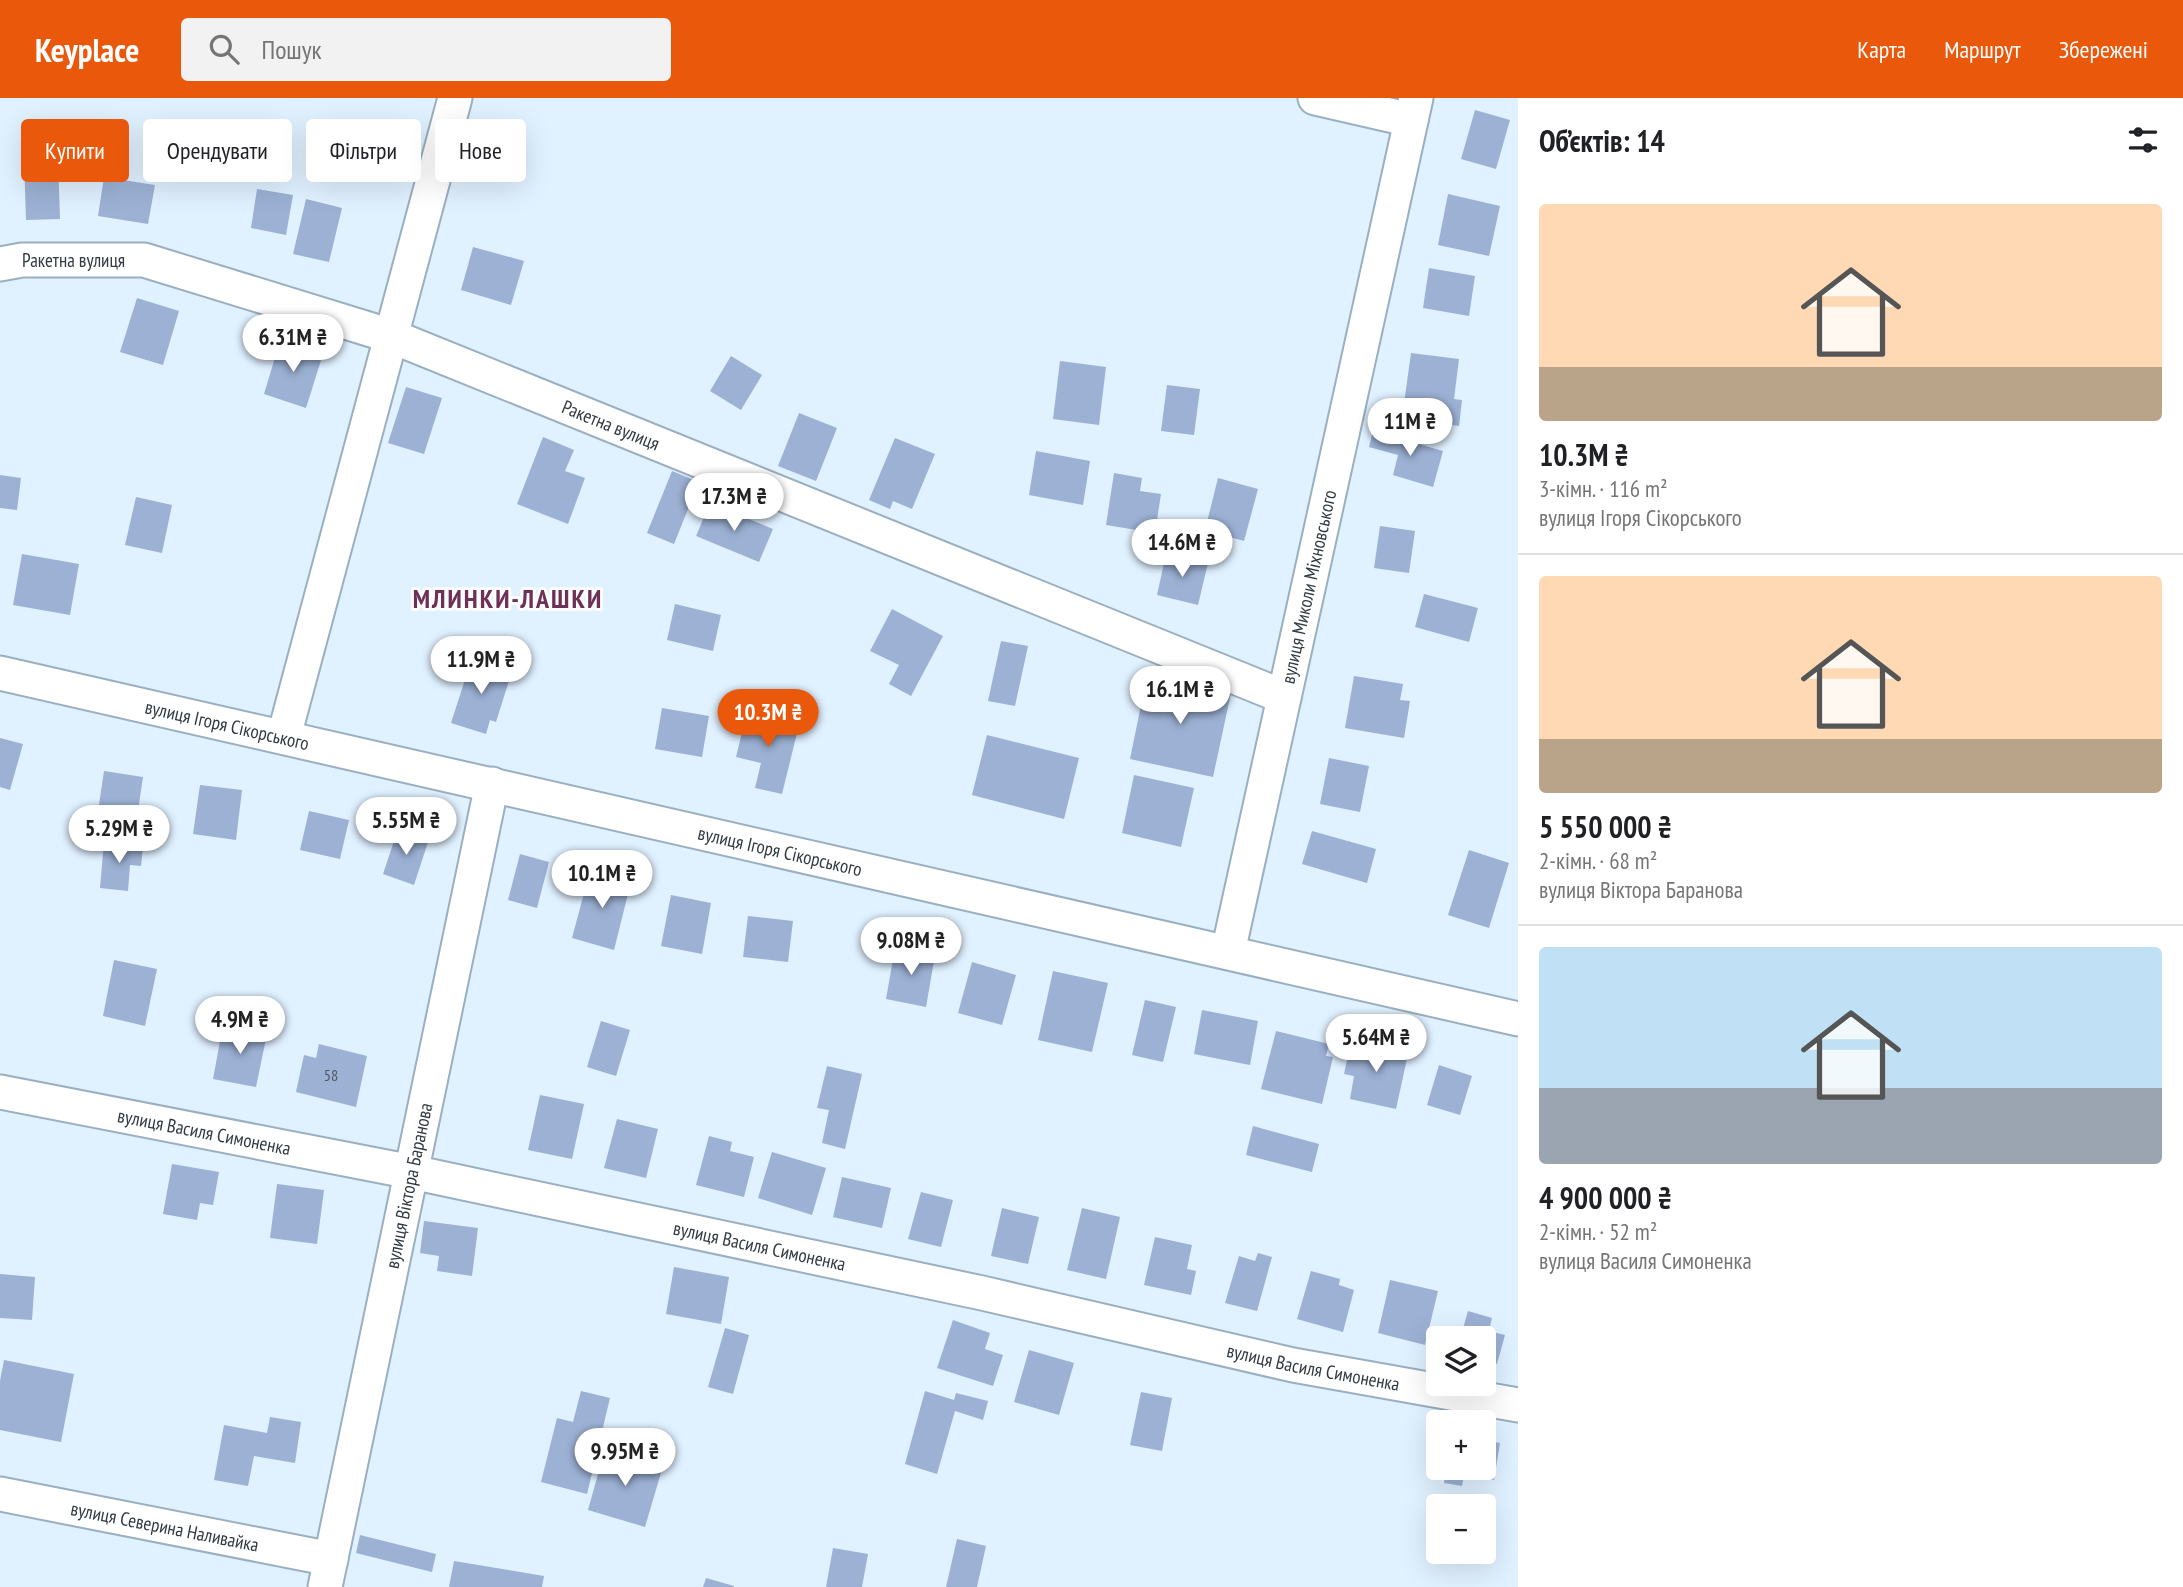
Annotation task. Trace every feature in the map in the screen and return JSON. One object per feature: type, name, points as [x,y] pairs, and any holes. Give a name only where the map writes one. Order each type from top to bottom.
[{"type":"street","points":[[284,736],[455,98]]},
{"type":"street","points":[[1315,98],[1414,109]]},
{"type":"street","name":"вулиця Миколи Міхновського","points":[[1228,952],[1414,109]]},
{"type":"street","name":"Ракетна вулиця","points":[[0,264],[23,260],[144,260],[391,336],[1284,697]]},
{"type":"street","name":"вулиця Ігоря Сікорського","points":[[0,673],[1518,1018]]},
{"type":"street","name":"вулиця Віктора Баранова","points":[[328,1573],[492,784]]},
{"type":"street","name":"вулиця Василя Симоненка","points":[[0,1092],[412,1172],[982,1293],[1293,1365],[1518,1405]]},
{"type":"street","name":"вулиця Северина Наливайка","points":[[0,1494],[328,1573]]},
{"type":"building","points":[[1475,110],[1510,120],[1496,169],[1461,159]]},
{"type":"building","points":[[129,181],[155,185],[148,224],[98,216],[103,182]]},
{"type":"building","points":[[25,182],[59,182],[60,219],[26,220]]},
{"type":"building","points":[[257,189],[293,195],[286,235],[251,228]]},
{"type":"building","points":[[1448,194],[1500,206],[1489,256],[1438,245]]},
{"type":"building","points":[[306,199],[342,208],[329,262],[293,254]]},
{"type":"building","points":[[473,247],[524,261],[511,305],[461,290]]},
{"type":"building","points":[[1429,268],[1475,276],[1469,316],[1423,308]]},
{"type":"building","points":[[137,298],[179,311],[163,365],[120,352]]},
{"type":"building","points":[[280,341],[323,354],[306,408],[264,394]]},
{"type":"building","points":[[1411,353],[1459,359],[1454,399],[1462,400],[1459,426],[1402,418]]},
{"type":"building","points":[[731,356],[762,375],[741,410],[710,391]]},
{"type":"building","points":[[1060,361],[1106,367],[1099,425],[1053,419]]},
{"type":"building","points":[[1167,385],[1200,389],[1194,435],[1161,431]]},
{"type":"building","points":[[406,387],[442,398],[424,454],[388,443]]},
{"type":"building","points":[[799,413],[837,428],[816,481],[778,466]]},
{"type":"building","points":[[1373,431],[1443,451],[1433,487],[1393,475],[1398,455],[1369,447]]},
{"type":"building","points":[[543,437],[574,450],[565,471],[585,478],[568,524],[517,504]]},
{"type":"building","points":[[895,438],[935,454],[912,509],[893,501],[890,509],[869,500]]},
{"type":"building","points":[[1036,451],[1090,461],[1083,505],[1029,495]]},
{"type":"building","points":[[672,471],[699,482],[674,544],[647,533]]},
{"type":"building","points":[[1114,473],[1142,478],[1140,491],[1161,494],[1155,533],[1106,525]]},
{"type":"building","points":[[0,475],[21,478],[17,510],[0,508]]},
{"type":"building","points":[[1218,478],[1258,489],[1244,541],[1205,530]]},
{"type":"building","points":[[136,497],[172,505],[162,553],[125,545]]},
{"type":"building","points":[[710,503],[773,529],[759,562],[696,536]]},
{"type":"building","points":[[1380,526],[1415,531],[1409,573],[1374,568]]},
{"type":"building","points":[[22,554],[79,564],[70,615],[13,605]]},
{"type":"building","points":[[1166,554],[1208,563],[1198,605],[1157,595]]},
{"type":"building","points":[[1424,594],[1478,608],[1469,642],[1415,627]]},
{"type":"building","points":[[675,604],[721,615],[713,651],[667,640]]},
{"type":"building","points":[[892,609],[943,636],[911,696],[889,684],[899,665],[870,651]]},
{"type":"building","points":[[1001,641],[1028,646],[1015,706],[988,701]]},
{"type":"building","points":[[472,658],[512,671],[496,722],[490,720],[486,734],[451,723]]},
{"type":"building","points":[[1147,676],[1231,693],[1213,777],[1130,759]]},
{"type":"building","points":[[1354,676],[1403,684],[1400,700],[1410,701],[1404,738],[1345,728]]},
{"type":"building","points":[[662,708],[709,716],[702,757],[655,749]]},
{"type":"building","points":[[747,712],[799,725],[782,794],[755,788],[761,763],[736,757]]},
{"type":"building","points":[[987,735],[1079,758],[1064,819],[972,795]]},
{"type":"building","points":[[0,738],[23,744],[10,790],[0,787]]},
{"type":"building","points":[[1329,758],[1369,766],[1360,812],[1320,804]]},
{"type":"building","points":[[104,771],[143,777],[136,824],[97,818]]},
{"type":"building","points":[[1134,775],[1194,788],[1181,847],[1122,833]]},
{"type":"building","points":[[200,785],[242,790],[236,840],[193,834]]},
{"type":"building","points":[[309,811],[349,820],[340,859],[300,850]]},
{"type":"building","points":[[398,829],[429,839],[414,885],[383,874]]},
{"type":"building","points":[[1312,831],[1376,849],[1367,883],[1302,864]]},
{"type":"building","points":[[104,842],[143,846],[141,866],[130,865],[128,891],[100,888]]},
{"type":"building","points":[[1469,850],[1509,863],[1489,928],[1448,915]]},
{"type":"building","points":[[520,854],[549,862],[537,908],[508,900]]},
{"type":"building","points":[[590,871],[631,882],[614,950],[572,938]]},
{"type":"building","points":[[671,895],[711,903],[702,954],[661,946]]},
{"type":"building","points":[[748,916],[793,921],[788,962],[743,957]]},
{"type":"building","points":[[895,948],[935,955],[926,1007],[886,999]]},
{"type":"building","points":[[114,960],[157,969],[145,1026],[103,1016]]},
{"type":"building","points":[[972,962],[1016,975],[1002,1025],[958,1013]]},
{"type":"building","points":[[1053,971],[1108,983],[1092,1052],[1038,1040]]},
{"type":"building","points":[[1145,1000],[1176,1007],[1163,1062],[1132,1055]]},
{"type":"building","points":[[1202,1010],[1258,1021],[1250,1065],[1194,1054]]},
{"type":"building","points":[[601,1021],[630,1030],[616,1076],[587,1067]]},
{"type":"building","points":[[223,1025],[267,1034],[256,1087],[213,1079]]},
{"type":"building","points":[[1276,1031],[1329,1044],[1326,1056],[1333,1057],[1322,1104],[1261,1089]]},
{"type":"building","points":[[1351,1042],[1408,1054],[1396,1109],[1350,1099],[1354,1076],[1344,1074]]},
{"type":"building","points":[[319,1044],[367,1056],[356,1107],[296,1092],[304,1055],[316,1058]]},
{"type":"building","points":[[1439,1065],[1472,1076],[1460,1115],[1427,1105]]},
{"type":"building","points":[[827,1066],[862,1074],[845,1149],[822,1143],[829,1110],[817,1108]]},
{"type":"building","points":[[540,1095],[584,1104],[572,1159],[528,1150]]},
{"type":"building","points":[[617,1119],[658,1129],[646,1178],[604,1168]]},
{"type":"building","points":[[1253,1126],[1319,1144],[1312,1172],[1246,1155]]},
{"type":"building","points":[[709,1136],[732,1142],[730,1151],[754,1157],[744,1197],[696,1185]]},
{"type":"building","points":[[772,1152],[826,1168],[812,1215],[758,1198]]},
{"type":"building","points":[[172,1164],[219,1172],[213,1205],[200,1203],[197,1220],[163,1214]]},
{"type":"building","points":[[842,1177],[891,1188],[882,1228],[833,1217]]},
{"type":"building","points":[[277,1184],[324,1190],[317,1244],[270,1238]]},
{"type":"building","points":[[921,1192],[953,1200],[941,1247],[908,1239]]},
{"type":"building","points":[[1002,1208],[1039,1217],[1028,1264],[991,1256]]},
{"type":"building","points":[[1082,1208],[1120,1217],[1106,1279],[1067,1270]]},
{"type":"building","points":[[424,1221],[478,1228],[472,1276],[437,1271],[439,1256],[420,1253]]},
{"type":"building","points":[[1155,1237],[1192,1245],[1187,1269],[1196,1271],[1191,1295],[1144,1285]]},
{"type":"building","points":[[1258,1253],[1272,1257],[1257,1311],[1225,1303],[1239,1256],[1255,1261]]},
{"type":"building","points":[[674,1267],[729,1277],[721,1324],[666,1314]]},
{"type":"building","points":[[1311,1271],[1340,1279],[1339,1285],[1354,1290],[1343,1332],[1297,1319]]},
{"type":"building","points":[[0,1274],[35,1277],[32,1320],[0,1318]]},
{"type":"building","points":[[1390,1280],[1438,1291],[1430,1326],[1426,1326],[1425,1345],[1378,1333]]},
{"type":"building","points":[[1468,1311],[1492,1318],[1490,1326],[1464,1326]]},
{"type":"building","points":[[953,1320],[990,1333],[985,1349],[1003,1355],[993,1386],[937,1368]]},
{"type":"building","points":[[725,1328],[749,1335],[733,1394],[708,1387]]},
{"type":"building","points":[[1496,1333],[1505,1335],[1496,1364]]},
{"type":"building","points":[[1029,1350],[1074,1363],[1059,1415],[1014,1402]]},
{"type":"building","points":[[4,1360],[74,1374],[61,1442],[0,1430],[0,1381]]},
{"type":"building","points":[[581,1391],[610,1398],[587,1494],[541,1482],[557,1418],[573,1422]]},
{"type":"building","points":[[925,1391],[954,1400],[956,1393],[988,1401],[983,1420],[955,1411],[937,1474],[905,1464]]},
{"type":"building","points":[[1141,1392],[1172,1398],[1162,1451],[1130,1445]]},
{"type":"building","points":[[270,1417],[301,1422],[295,1463],[254,1456],[248,1486],[214,1480],[224,1425],[267,1433]]},
{"type":"building","points":[[1496,1442],[1500,1443],[1496,1468]]},
{"type":"building","points":[[605,1449],[663,1466],[645,1527],[588,1510]]},
{"type":"building","points":[[1444,1480],[1463,1480],[1462,1486],[1444,1483]]},
{"type":"building","points":[[360,1535],[436,1554],[432,1572],[356,1553]]},
{"type":"building","points":[[957,1539],[986,1546],[977,1587],[946,1587]]},
{"type":"building","points":[[833,1548],[868,1554],[862,1587],[826,1587]]},
{"type":"building","points":[[454,1561],[544,1576],[542,1587],[449,1587]]},
{"type":"building","points":[[706,1578],[734,1586],[734,1587],[703,1587]]},
{"type":"district","name":"МЛИНКИ-ЛАШКИ","points":[[508,598]]}]
